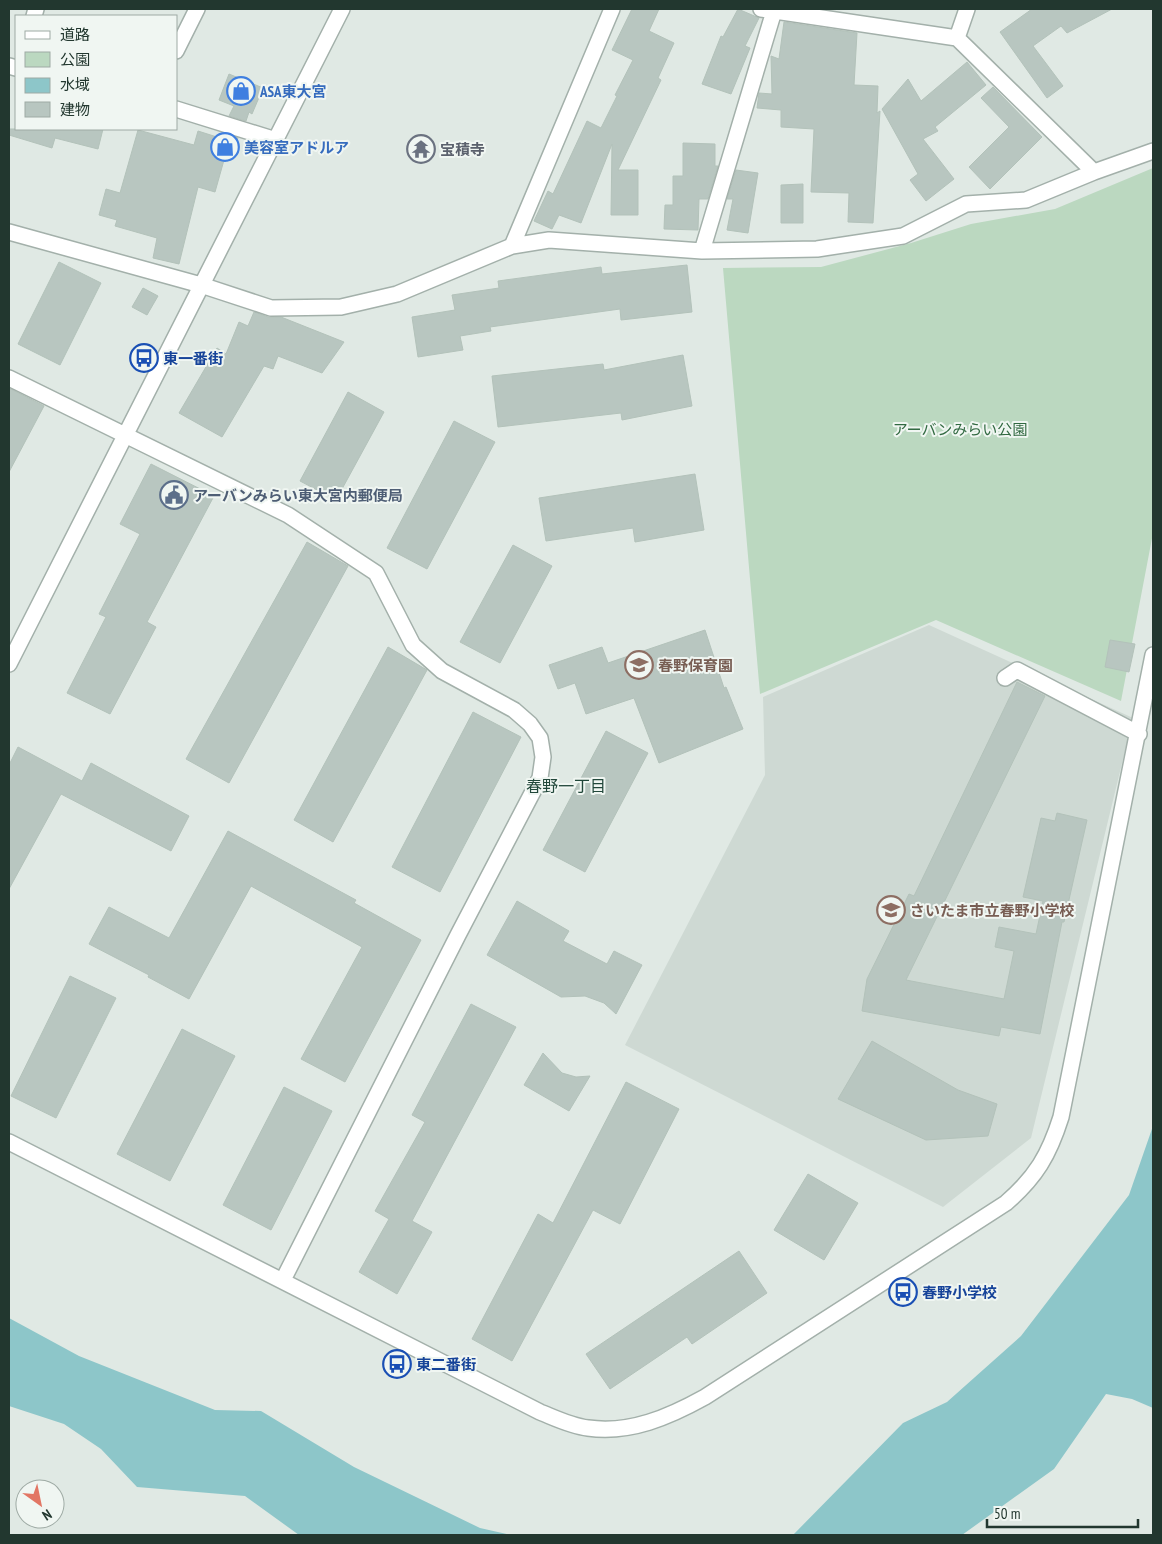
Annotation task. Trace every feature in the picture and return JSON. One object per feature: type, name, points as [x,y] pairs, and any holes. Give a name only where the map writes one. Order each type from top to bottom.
[{"type":"street","points":[[178,47],[197,9]]},
{"type":"street","points":[[9,664],[342,9]]},
{"type":"street","points":[[512,246],[612,9]]},
{"type":"street","points":[[957,38],[967,9]]},
{"type":"street","points":[[702,251],[768,10],[957,38],[1094,172]]},
{"type":"street","points":[[178,110],[276,140]]},
{"type":"street","points":[[9,232],[201,285],[271,308],[341,307],[397,294],[512,246],[549,240],[702,251],[817,249],[903,236],[966,204],[1026,200],[1094,172],[1153,151]]},
{"type":"street","points":[[9,378],[288,515],[376,573],[413,645],[442,671],[514,710],[530,724],[540,738],[543,757],[540,778],[283,1280]]},
{"type":"street","points":[[9,1142],[540,1412],[587,1428],[613,1429],[648,1424],[676,1413],[705,1397],[1006,1203],[1024,1187],[1041,1166],[1052,1146],[1061,1117],[1139,734],[1153,655]]},
{"type":"street","points":[[1005,678],[1017,670],[1139,734]]},
{"type":"shaded area","name":"さいたま市立春野小学校","points":[[929,625],[1133,718],[1031,1138],[943,1207],[625,1045],[765,775],[763,697]]},
{"type":"green space","name":"アーバンみらい公園","points":[[1153,168],[1153,533],[1121,701],[936,620],[760,694],[723,268],[821,267],[911,243],[971,224],[1055,209]]},
{"type":"water","points":[[1153,1126],[1153,1408],[1132,1399],[1106,1394],[1054,1469],[962,1535],[793,1535],[903,1423],[947,1402],[1021,1336],[1129,1195]]},
{"type":"water","points":[[9,1318],[79,1356],[215,1410],[261,1411],[354,1467],[480,1528],[511,1535],[299,1535],[245,1496],[137,1487],[101,1449],[64,1424],[9,1406]]},
{"type":"building","points":[[632,9],[659,9],[649,31],[674,43],[658,78],[661,80],[618,170],[638,170],[638,215],[611,215],[612,144],[581,223],[559,215],[552,229],[534,221],[548,191],[553,194],[587,121],[601,128],[617,96],[615,95],[633,60],[612,50]]},
{"type":"building","points":[[738,9],[759,18],[745,46],[750,48],[731,94],[702,84],[721,36],[723,37]]},
{"type":"building","points":[[1032,9],[1112,9],[1067,33],[1061,26],[1033,46],[1063,86],[1047,98],[1000,32]]},
{"type":"building","points":[[784,22],[857,33],[854,85],[878,86],[877,113],[880,111],[873,223],[848,222],[849,193],[811,192],[814,129],[781,127],[781,110],[757,108],[759,93],[772,94],[771,56],[779,59]]},
{"type":"building","points":[[967,62],[986,85],[935,127],[938,131],[923,139],[954,179],[926,201],[910,180],[918,174],[882,109],[908,79],[921,101]]},
{"type":"building","points":[[229,74],[263,88],[252,114],[249,112],[246,121],[229,116],[234,106],[219,100]]},
{"type":"building","points":[[993,87],[1042,137],[990,189],[969,167],[1009,127],[981,98]]},
{"type":"building","points":[[9,129],[103,130],[98,149],[55,138],[52,148],[9,135]]},
{"type":"building","points":[[138,130],[194,145],[198,131],[220,138],[222,133],[238,138],[228,161],[224,160],[215,192],[198,187],[179,264],[153,258],[157,238],[115,226],[117,220],[99,215],[106,189],[120,193]]},
{"type":"building","points":[[683,143],[715,144],[715,166],[718,166],[708,199],[699,199],[698,230],[664,229],[665,205],[673,205],[673,176],[683,176]]},
{"type":"building","points":[[736,170],[758,173],[748,233],[727,230],[733,199],[727,199]]},
{"type":"building","points":[[803,184],[803,223],[781,223],[781,185]]},
{"type":"building","points":[[59,262],[101,283],[60,365],[18,344]]},
{"type":"building","points":[[687,265],[692,312],[621,320],[620,309],[490,327],[491,331],[460,336],[463,350],[418,357],[412,317],[455,310],[452,295],[499,288],[498,281],[601,267],[602,274]]},
{"type":"building","points":[[143,288],[158,296],[147,315],[132,307]]},
{"type":"building","points":[[254,312],[268,317],[281,317],[344,342],[322,373],[278,356],[273,369],[264,366],[222,437],[179,413],[217,348],[226,354],[239,322],[248,326]]},
{"type":"building","points":[[683,355],[692,406],[622,420],[621,413],[498,427],[492,376],[603,364],[604,370]]},
{"type":"building","points":[[9,388],[44,406],[9,472]]},
{"type":"building","points":[[348,392],[384,412],[336,500],[300,481]]},
{"type":"building","points":[[454,421],[495,442],[427,569],[387,548]]},
{"type":"building","points":[[151,464],[214,496],[147,622],[156,627],[110,714],[67,693],[106,617],[99,614],[140,534],[120,524]]},
{"type":"building","points":[[695,474],[704,530],[635,542],[633,528],[546,541],[539,498]]},
{"type":"building","points":[[307,542],[348,566],[229,783],[186,759]]},
{"type":"building","points":[[513,545],[552,566],[500,663],[460,642]]},
{"type":"building","points":[[705,630],[724,688],[726,687],[743,729],[659,763],[634,698],[586,714],[575,683],[558,689],[549,665],[602,647],[608,663]]},
{"type":"building","points":[[1110,640],[1135,644],[1129,672],[1105,667]]},
{"type":"building","points":[[388,647],[427,670],[333,842],[294,820]]},
{"type":"building","points":[[1017,682],[1045,696],[906,980],[1004,999],[1014,951],[995,947],[999,927],[1036,934],[1043,901],[1023,897],[1041,818],[1055,821],[1057,813],[1087,820],[1064,922],[1062,922],[1040,1034],[1001,1027],[999,1036],[862,1011],[867,979],[909,894],[914,896]]},
{"type":"building","points":[[473,712],[521,737],[440,892],[392,867]]},
{"type":"building","points":[[606,731],[648,753],[585,872],[543,850]]},
{"type":"building","points":[[18,747],[82,781],[91,763],[189,816],[171,851],[61,794],[9,889],[9,765]]},
{"type":"building","points":[[228,831],[356,900],[354,903],[421,940],[345,1082],[301,1059],[362,947],[251,886],[189,999],[148,977],[149,975],[89,944],[109,907],[169,938]]},
{"type":"building","points":[[517,901],[569,931],[563,941],[607,964],[614,951],[642,965],[616,1014],[604,1003],[585,996],[561,997],[487,955]]},
{"type":"building","points":[[70,976],[116,998],[56,1118],[11,1096]]},
{"type":"building","points":[[471,1004],[516,1027],[412,1221],[432,1232],[397,1294],[359,1272],[389,1219],[375,1211],[425,1122],[412,1115]]},
{"type":"building","points":[[182,1029],[235,1056],[170,1181],[117,1154]]},
{"type":"building","points":[[872,1041],[958,1090],[997,1104],[988,1136],[926,1140],[838,1099]]},
{"type":"building","points":[[543,1053],[562,1073],[576,1077],[590,1076],[569,1111],[524,1085]]},
{"type":"building","points":[[626,1082],[679,1109],[620,1224],[593,1210],[512,1361],[472,1339],[538,1214],[553,1223]]},
{"type":"building","points":[[284,1087],[332,1111],[271,1230],[223,1205]]},
{"type":"building","points":[[808,1174],[858,1203],[824,1260],[774,1230]]},
{"type":"building","points":[[739,1251],[767,1293],[692,1344],[687,1337],[610,1389],[586,1354]]},
{"type":"place","name":"ASA東大宮","points":[[241,91]]},
{"type":"place","name":"美容室アドルア","points":[[225,147]]},
{"type":"place","name":"宝積寺","points":[[421,149]]},
{"type":"place","name":"東一番街","points":[[144,358]]},
{"type":"place","name":"アーバンみらい東大宮内郵便局","points":[[174,495]]},
{"type":"place","name":"春野保育園","points":[[639,665]]},
{"type":"place","name":"さいたま市立春野小学校","points":[[891,910]]},
{"type":"place","name":"春野小学校","points":[[903,1292]]},
{"type":"place","name":"東二番街","points":[[397,1364]]},
{"type":"district","name":"春野一丁目","points":[[566,786]]}]
